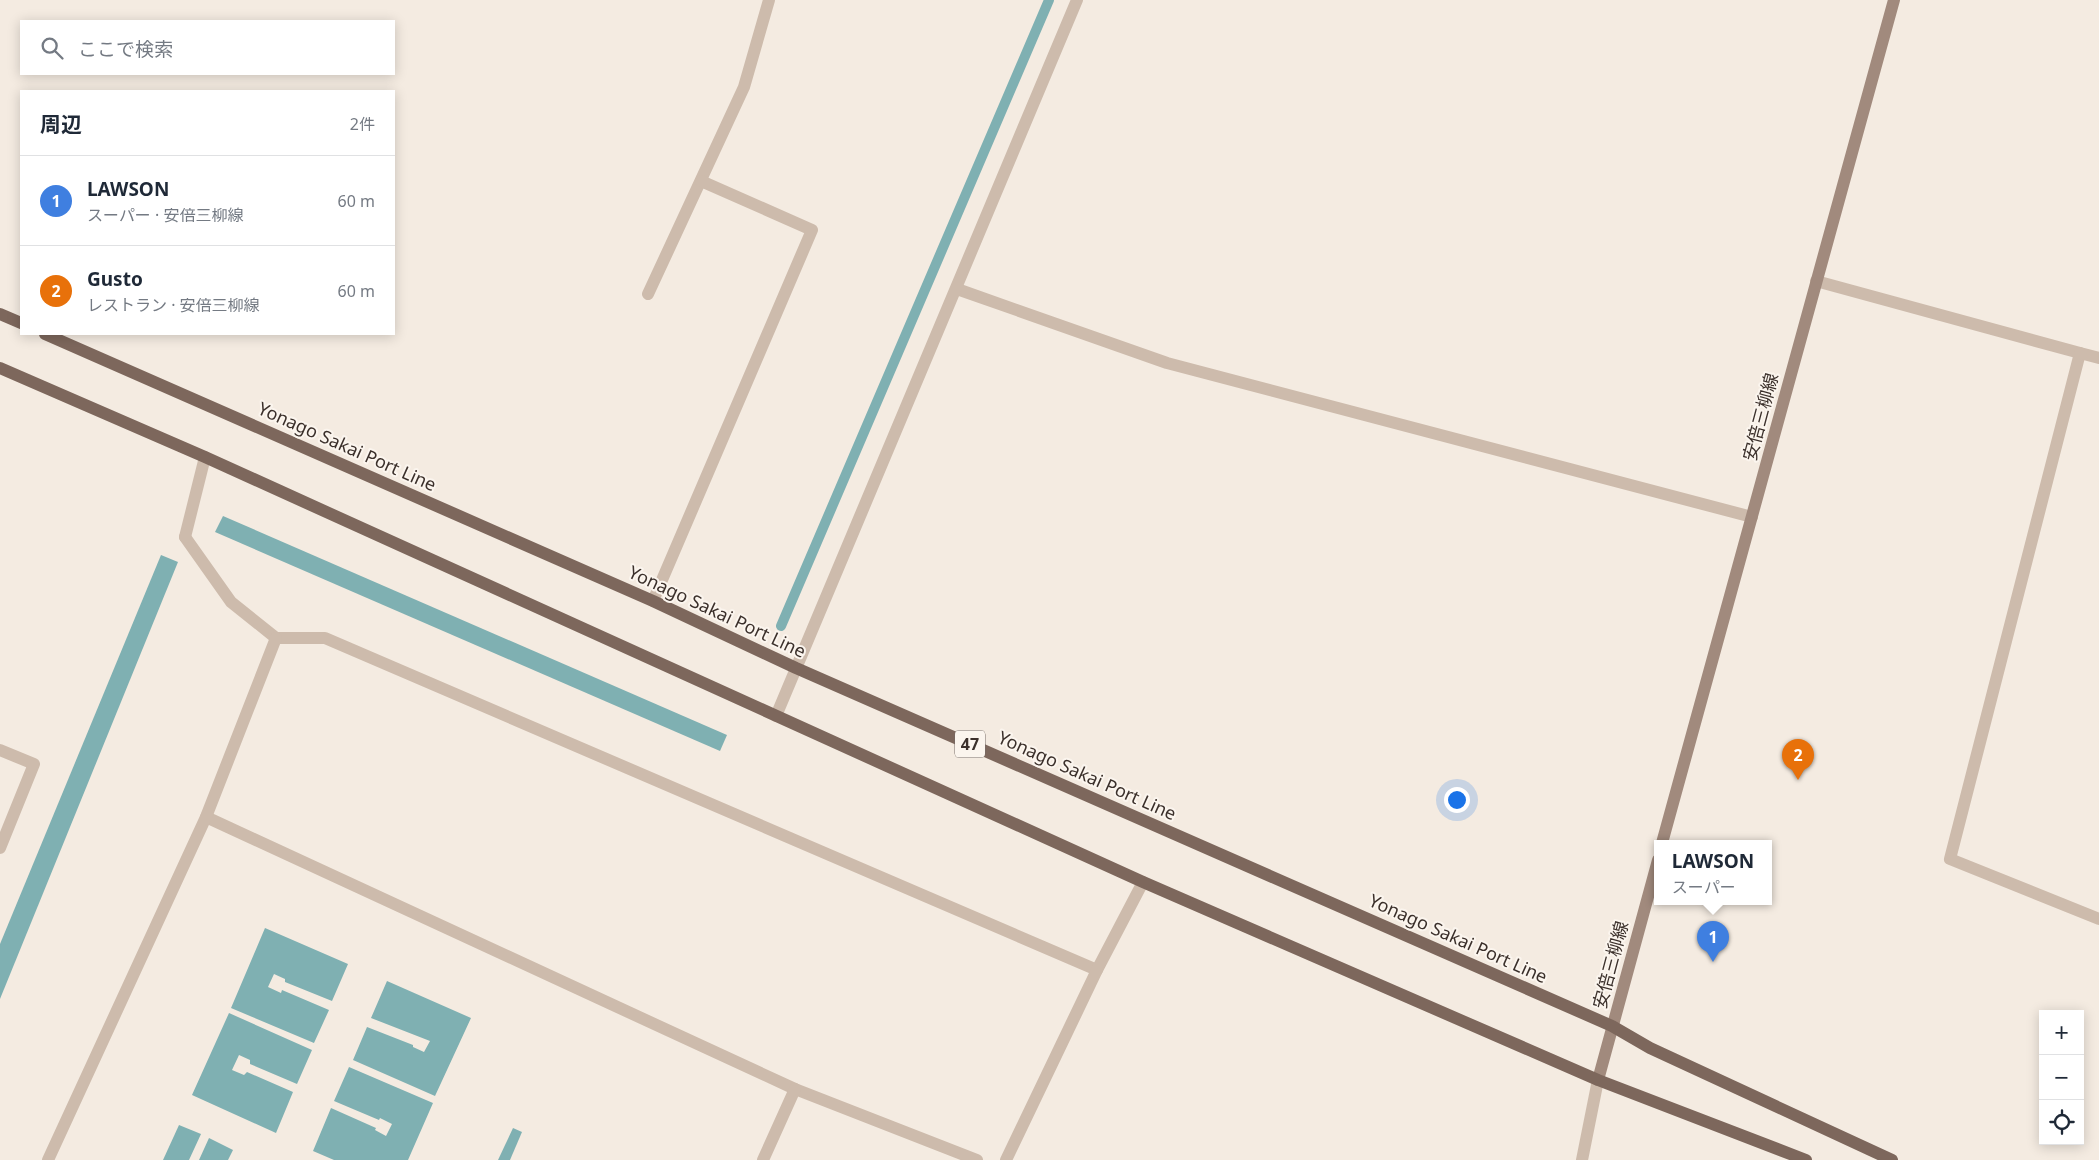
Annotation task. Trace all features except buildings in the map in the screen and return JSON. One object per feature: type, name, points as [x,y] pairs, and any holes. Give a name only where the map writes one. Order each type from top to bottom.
[{"type":"main road","points":[[0,314],[20,323]]},
{"type":"main road","name":"Yonago Sakai Port Line","points":[[47,335],[653,601],[796,668],[1612,1026],[1650,1048],[1892,1160]]},
{"type":"main road","points":[[0,368],[205,458],[1143,882],[1598,1080],[1806,1160]]},
{"type":"street","points":[[648,294],[744,87],[768,0]]},
{"type":"street","points":[[776,716],[1077,0]]},
{"type":"street","name":"安倍三柳線","points":[[1663,840],[1894,0]]},
{"type":"street","points":[[653,601],[812,230],[701,181]]},
{"type":"street","points":[[1816,281],[2099,358]]},
{"type":"street","points":[[957,288],[1167,363],[1752,517]]},
{"type":"street","points":[[2080,353],[1950,859],[2099,919]]},
{"type":"street","points":[[205,458],[185,537],[231,602],[276,638],[325,638],[1097,970]]},
{"type":"street","points":[[48,1160],[206,817],[276,638]]},
{"type":"street","points":[[0,750],[34,764],[0,848]]},
{"type":"street","points":[[206,817],[795,1089],[977,1160]]},
{"type":"street","name":"安倍三柳線","points":[[1598,1080],[1654,874]]},
{"type":"street","points":[[1006,1160],[1097,970],[1143,882]]},
{"type":"street","points":[[1582,1160],[1598,1080]]},
{"type":"street","points":[[763,1160],[795,1089]]},
{"type":"water","points":[[223,516],[727,735],[720,751],[215,532]]},
{"type":"water","points":[[161,555],[178,562],[0,999],[0,944]]},
{"type":"water","points":[[265,928],[348,964],[332,1001],[285,982],[285,979],[274,974],[268,987],[281,993],[282,990],[329,1010],[314,1043],[231,1008]]},
{"type":"water","points":[[387,981],[471,1018],[435,1096],[353,1060],[367,1027],[413,1045],[413,1047],[424,1052],[430,1041],[371,1018]]},
{"type":"water","points":[[229,1013],[312,1050],[297,1084],[250,1064],[250,1060],[239,1055],[232,1070],[244,1075],[247,1072],[293,1092],[276,1133],[192,1095]]},
{"type":"water","points":[[349,1067],[433,1103],[408,1160],[334,1160],[313,1151],[331,1108],[376,1128],[375,1130],[386,1136],[392,1124],[334,1101]]},
{"type":"water","points":[[179,1125],[201,1134],[189,1160],[163,1160]]},
{"type":"water","points":[[513,1128],[522,1132],[510,1160],[498,1160]]},
{"type":"water","points":[[209,1138],[233,1150],[228,1160],[199,1160]]},
{"type":"waterway","points":[[781,626],[1049,0]]},
{"type":"place","name":"Gusto","points":[[1798,780]]},
{"type":"place","name":"LAWSON","points":[[1713,962]]}]
